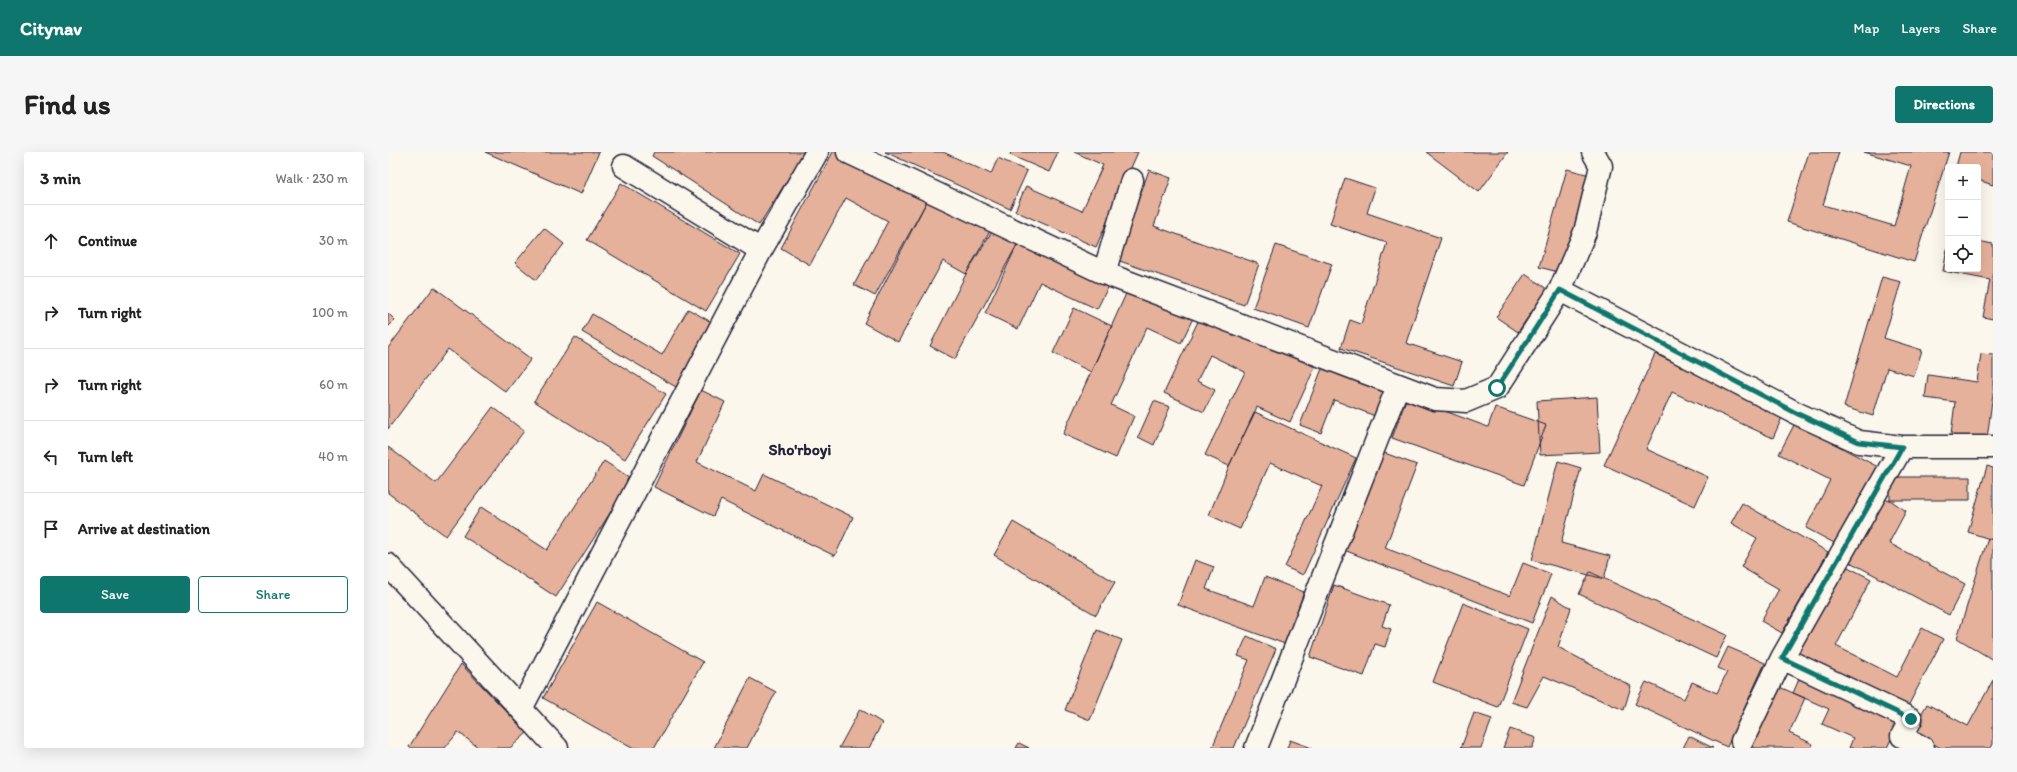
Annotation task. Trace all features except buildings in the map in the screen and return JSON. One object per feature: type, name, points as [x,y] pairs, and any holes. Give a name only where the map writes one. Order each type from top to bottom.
[{"type":"street","points":[[521,709],[761,250],[817,152]]},
{"type":"street","points":[[848,152],[1104,273],[1398,386],[1435,399],[1466,401],[1497,388],[1560,290],[1585,232],[1601,166],[1594,152]]},
{"type":"street","points":[[624,166],[761,250]]},
{"type":"street","points":[[1104,273],[1132,180]]},
{"type":"street","points":[[1560,290],[1798,414],[1859,442],[1902,447],[1992,444]]},
{"type":"street","points":[[1256,748],[1398,386]]},
{"type":"street","points":[[1742,741],[1782,658],[1902,447]]},
{"type":"street","points":[[388,565],[557,748]]},
{"type":"street","points":[[1782,658],[1911,719],[1902,736],[1923,748]]},
{"type":"district","name":"Sho'rboyi","points":[[800,449]]},
{"type":"route","points":[[1497,388],[1560,290],[1798,414],[1859,442],[1902,447],[1782,658],[1911,719]]}]
